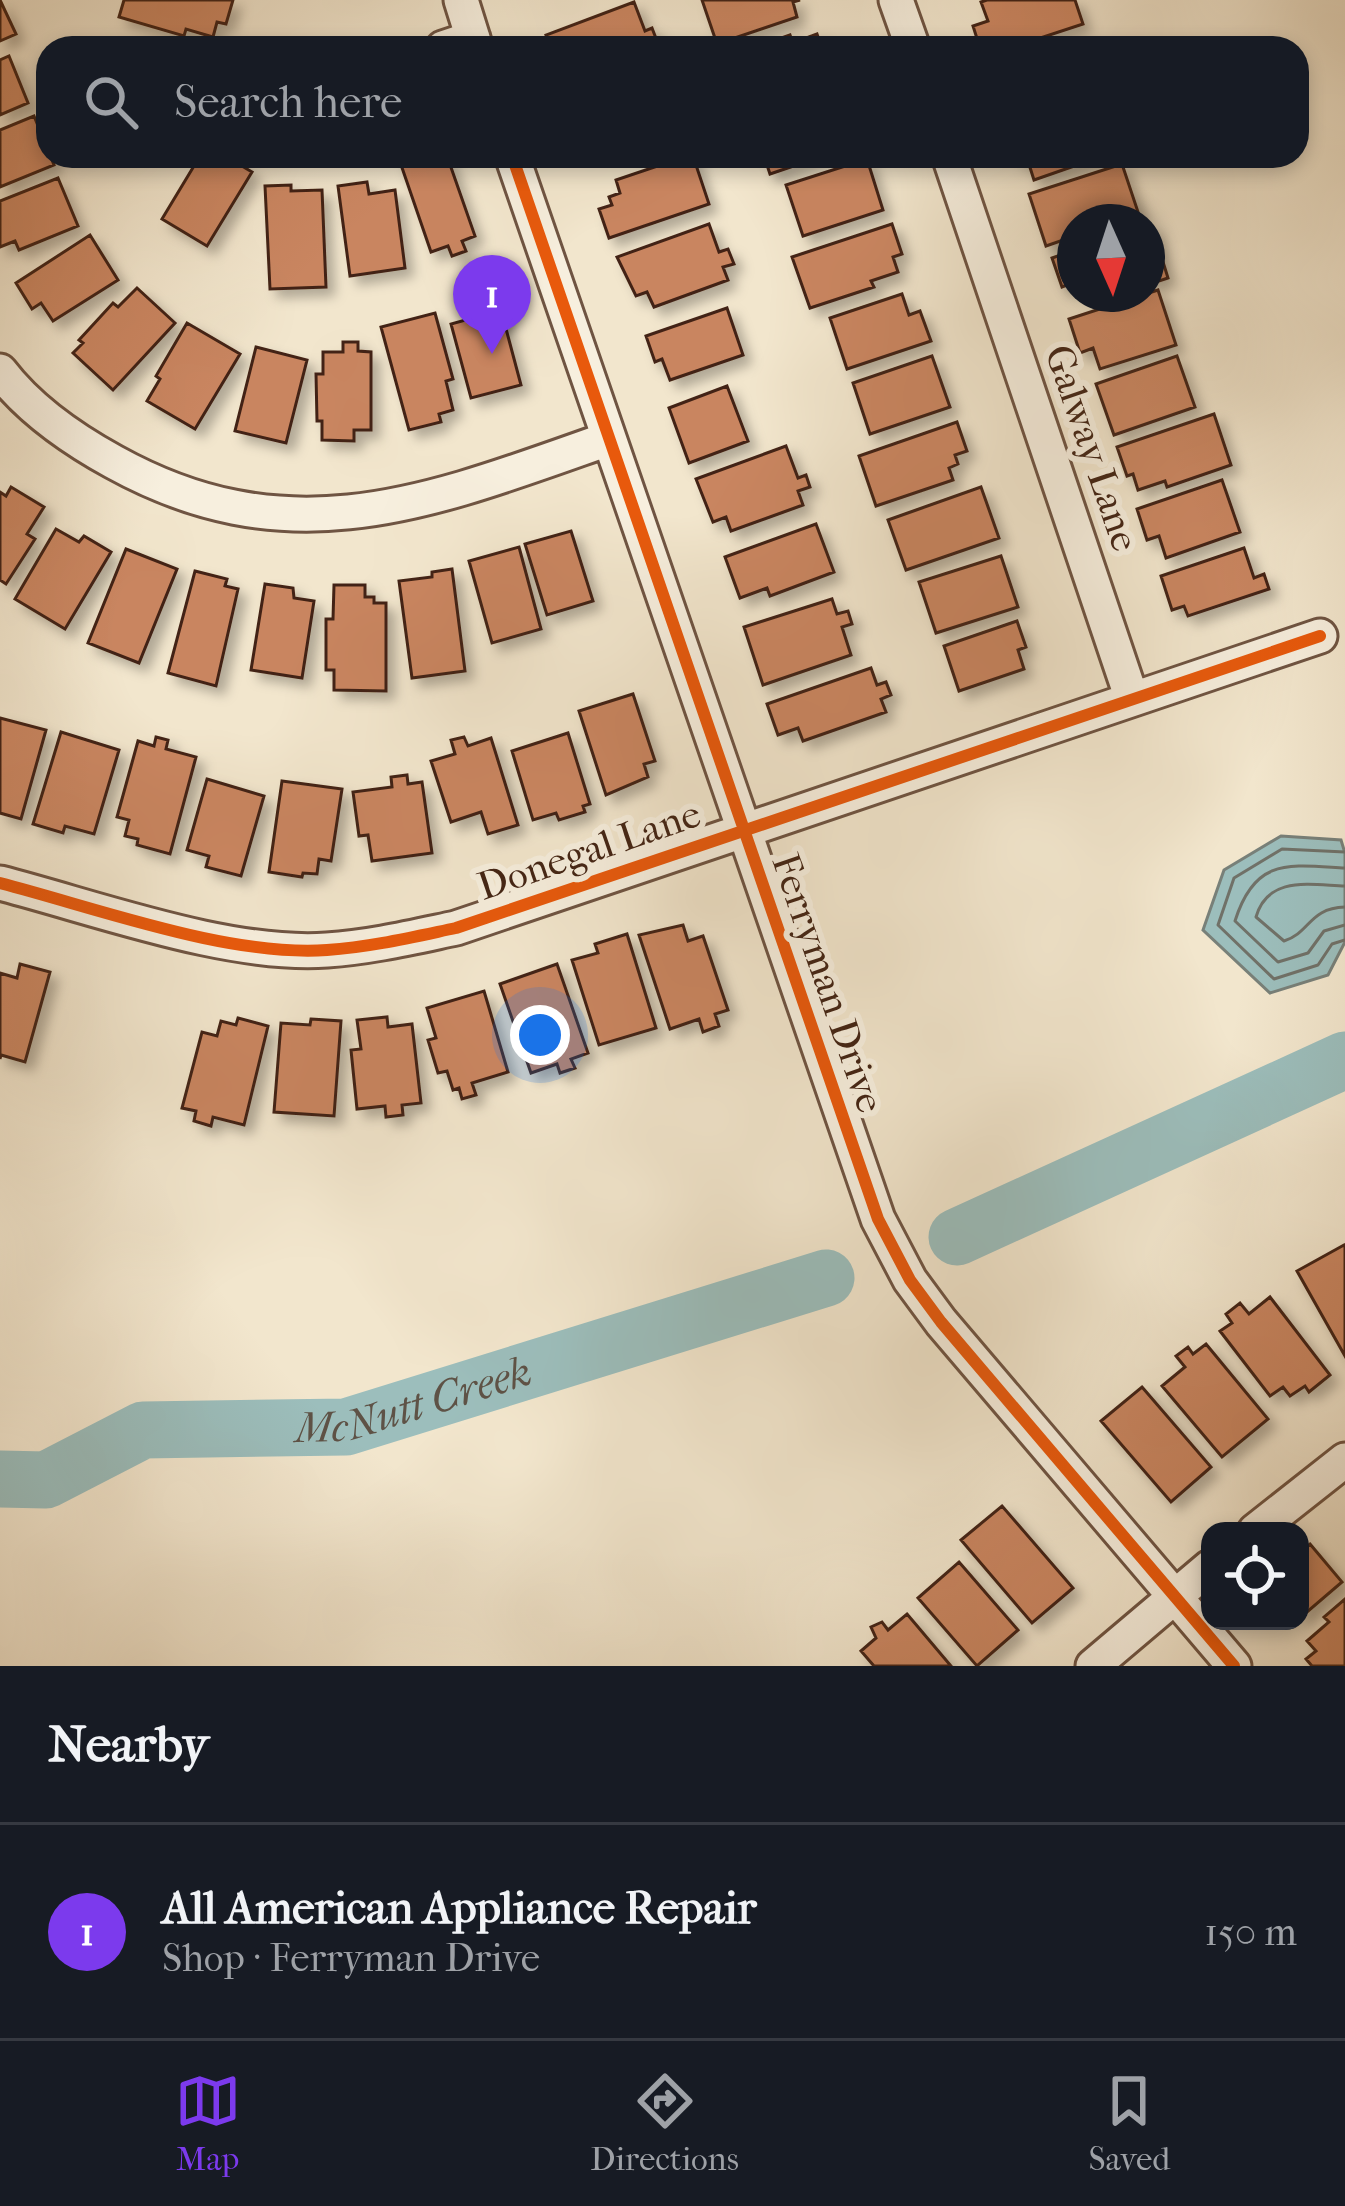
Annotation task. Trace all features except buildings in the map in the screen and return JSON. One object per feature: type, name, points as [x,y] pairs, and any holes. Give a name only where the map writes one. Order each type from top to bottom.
[{"type":"street","points":[[460,0],[463,36]]},
{"type":"street","points":[[896,0],[909,36]]},
{"type":"street","name":"Ferryman Drive","points":[[516,168],[878,1219],[910,1280],[941,1322],[1234,1666]]},
{"type":"street","name":"Galway Lane","points":[[953,168],[1132,698]]},
{"type":"street","points":[[0,371],[16,392],[86,447],[180,493],[256,512],[347,514],[391,508],[456,493],[608,440]]},
{"type":"street","name":"Donegal Lane","points":[[0,883],[203,936],[269,947],[323,950],[386,943],[456,928],[1320,636]]},
{"type":"street","points":[[1266,1522],[1345,1460]]},
{"type":"street","points":[[1093,1666],[1201,1575]]},
{"type":"water","points":[[1281,836],[1341,840],[1345,942],[1328,975],[1270,993],[1203,930],[1224,870]]},
{"type":"waterway","name":"McNutt Creek","points":[[957,1237],[1345,1060]]},
{"type":"waterway","name":"McNutt Creek","points":[[0,1479],[46,1480],[143,1430],[346,1427],[826,1278]]},
{"type":"cycle path","points":[[516,168],[878,1219],[910,1280],[941,1322],[1234,1666]]},
{"type":"cycle path","points":[[0,883],[248,946],[289,950],[360,947],[456,928],[1320,636]]},
{"type":"place","name":"All American Appliance Repair","points":[[492,354]]}]
